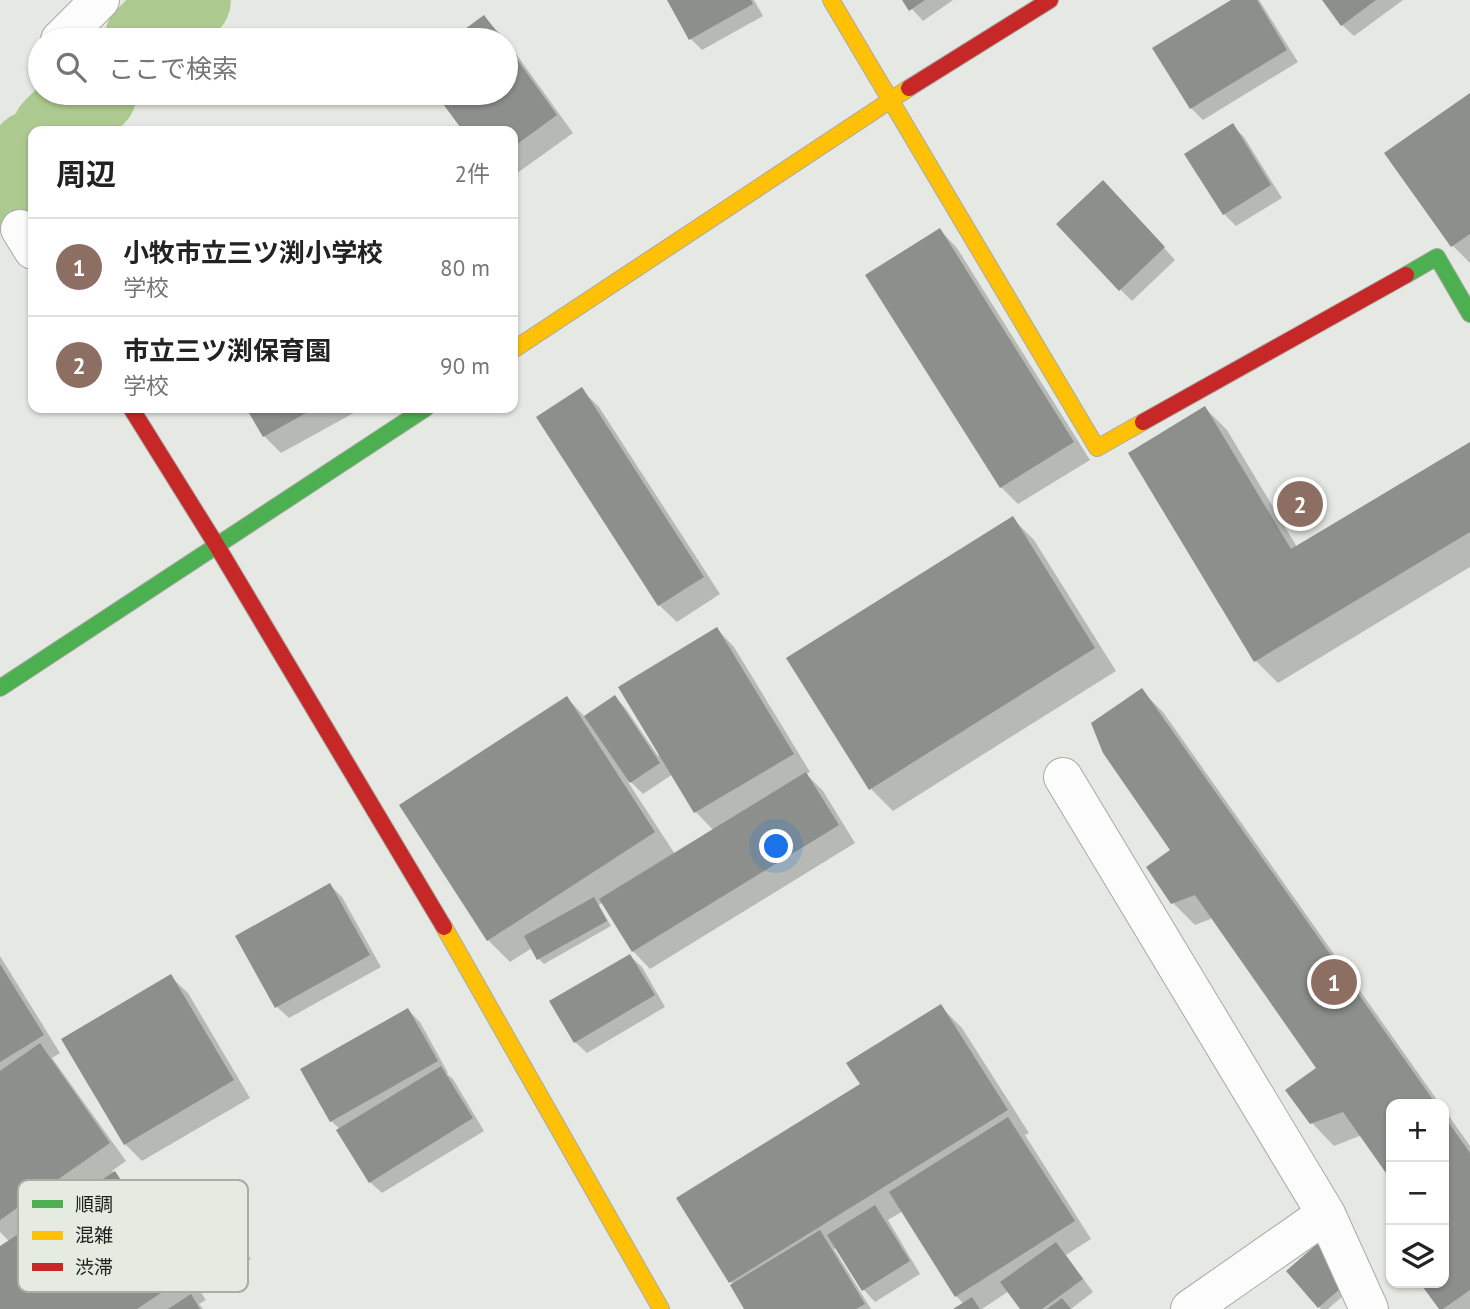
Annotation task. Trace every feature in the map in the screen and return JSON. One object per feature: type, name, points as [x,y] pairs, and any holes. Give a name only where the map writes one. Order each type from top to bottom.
[{"type":"street","points":[[72,28],[100,0]]},
{"type":"street","points":[[831,0],[1097,448],[1437,257],[1470,314]]},
{"type":"street","points":[[518,347],[890,100],[1050,0]]},
{"type":"street","points":[[134,413],[217,546],[465,961],[661,1309]]},
{"type":"street","points":[[0,688],[418,413]]},
{"type":"street","points":[[1063,777],[1326,1214],[1368,1309]]},
{"type":"street","points":[[1190,1309],[1326,1214]]},
{"type":"building","points":[[667,0],[751,0],[753,4],[689,40]]},
{"type":"building","points":[[902,0],[925,0],[909,11]]},
{"type":"building","points":[[1231,0],[1257,0],[1287,50],[1190,109],[1152,48]]},
{"type":"building","points":[[1322,0],[1376,0],[1341,26]]},
{"type":"building","points":[[484,15],[494,28],[466,28]]},
{"type":"building","points":[[518,61],[557,115],[518,143],[518,126],[459,126],[444,105],[518,105]]},
{"type":"building","points":[[1470,93],[1470,234],[1451,247],[1384,153]]},
{"type":"building","points":[[1233,123],[1271,185],[1223,215],[1184,154]]},
{"type":"building","points":[[1103,180],[1165,247],[1119,291],[1056,224]]},
{"type":"building","points":[[940,228],[1074,442],[1000,488],[865,275]]},
{"type":"building","points":[[582,387],[704,577],[658,606],[536,417]]},
{"type":"building","points":[[1205,406],[1291,549],[1470,442],[1470,532],[1254,662],[1128,453]]},
{"type":"building","points":[[249,413],[306,413],[263,437]]},
{"type":"building","points":[[1013,516],[1095,648],[869,790],[786,658]]},
{"type":"building","points":[[717,627],[794,754],[694,813],[618,687]]},
{"type":"building","points":[[1142,688],[1432,1099],[1386,1099],[1386,1173],[1343,1112],[1310,1124],[1285,1090],[1316,1068],[1195,895],[1171,904],[1146,867],[1170,850],[1103,753],[1091,723]]},
{"type":"building","points":[[615,695],[660,763],[630,783],[584,716]]},
{"type":"building","points":[[567,696],[655,832],[487,941],[399,805]]},
{"type":"building","points":[[806,772],[839,825],[632,952],[599,899]]},
{"type":"building","points":[[330,883],[370,955],[275,1008],[235,936]]},
{"type":"building","points":[[594,897],[607,921],[537,960],[524,936]]},
{"type":"building","points":[[630,954],[655,995],[574,1043],[549,1001]]},
{"type":"building","points":[[0,964],[44,1035],[0,1062]]},
{"type":"building","points":[[171,974],[234,1080],[124,1145],[61,1039]]},
{"type":"building","points":[[941,1004],[1008,1110],[729,1283],[676,1198],[860,1084],[846,1063]]},
{"type":"building","points":[[408,1008],[438,1061],[330,1122],[300,1069]]},
{"type":"building","points":[[40,1043],[110,1143],[57,1180],[18,1180],[18,1207],[0,1220],[0,1071]]},
{"type":"building","points":[[441,1066],[473,1118],[369,1183],[336,1130]]},
{"type":"building","points":[[1008,1117],[1075,1221],[955,1297],[889,1192]]},
{"type":"building","points":[[1449,1123],[1470,1153],[1470,1290],[1439,1309],[1424,1288],[1449,1288]]},
{"type":"building","points":[[115,1171],[121,1180],[101,1180]]},
{"type":"building","points":[[875,1205],[910,1261],[862,1291],[827,1235]]},
{"type":"building","points":[[820,1230],[865,1304],[856,1309],[744,1309],[730,1285]]},
{"type":"building","points":[[18,1234],[18,1292],[162,1292],[137,1309],[0,1309],[0,1246]]},
{"type":"building","points":[[1056,1242],[1083,1279],[1042,1309],[1020,1309],[1000,1282]]},
{"type":"building","points":[[1317,1244],[1349,1281],[1318,1308],[1286,1271]]},
{"type":"building","points":[[191,1294],[200,1309],[168,1309]]},
{"type":"building","points":[[972,1297],[980,1309],[953,1309]]},
{"type":"building","points":[[1062,1298],[1071,1309],[1047,1309]]},
{"type":"waterway","points":[[159,28],[188,0]]},
{"type":"waterway","points":[[60,126],[82,105]]},
{"type":"waterway","points":[[0,186],[28,158]]},
{"type":"traffic: fast","points":[[1406,275],[1437,257],[1470,314]]},
{"type":"traffic: fast","points":[[0,688],[418,413]]},
{"type":"traffic: slow","points":[[831,0],[1097,448],[1143,422]]},
{"type":"traffic: slow","points":[[518,347],[909,88]]},
{"type":"traffic: slow","points":[[444,927],[661,1309]]},
{"type":"traffic: jam","points":[[909,88],[1050,0]]},
{"type":"traffic: jam","points":[[1143,422],[1406,275]]},
{"type":"traffic: jam","points":[[134,413],[217,546],[444,927]]},
{"type":"place","name":"市立三ツ渕保育園","points":[[1300,504]]},
{"type":"place","name":"小牧市立三ツ渕小学校","points":[[1334,982]]}]
